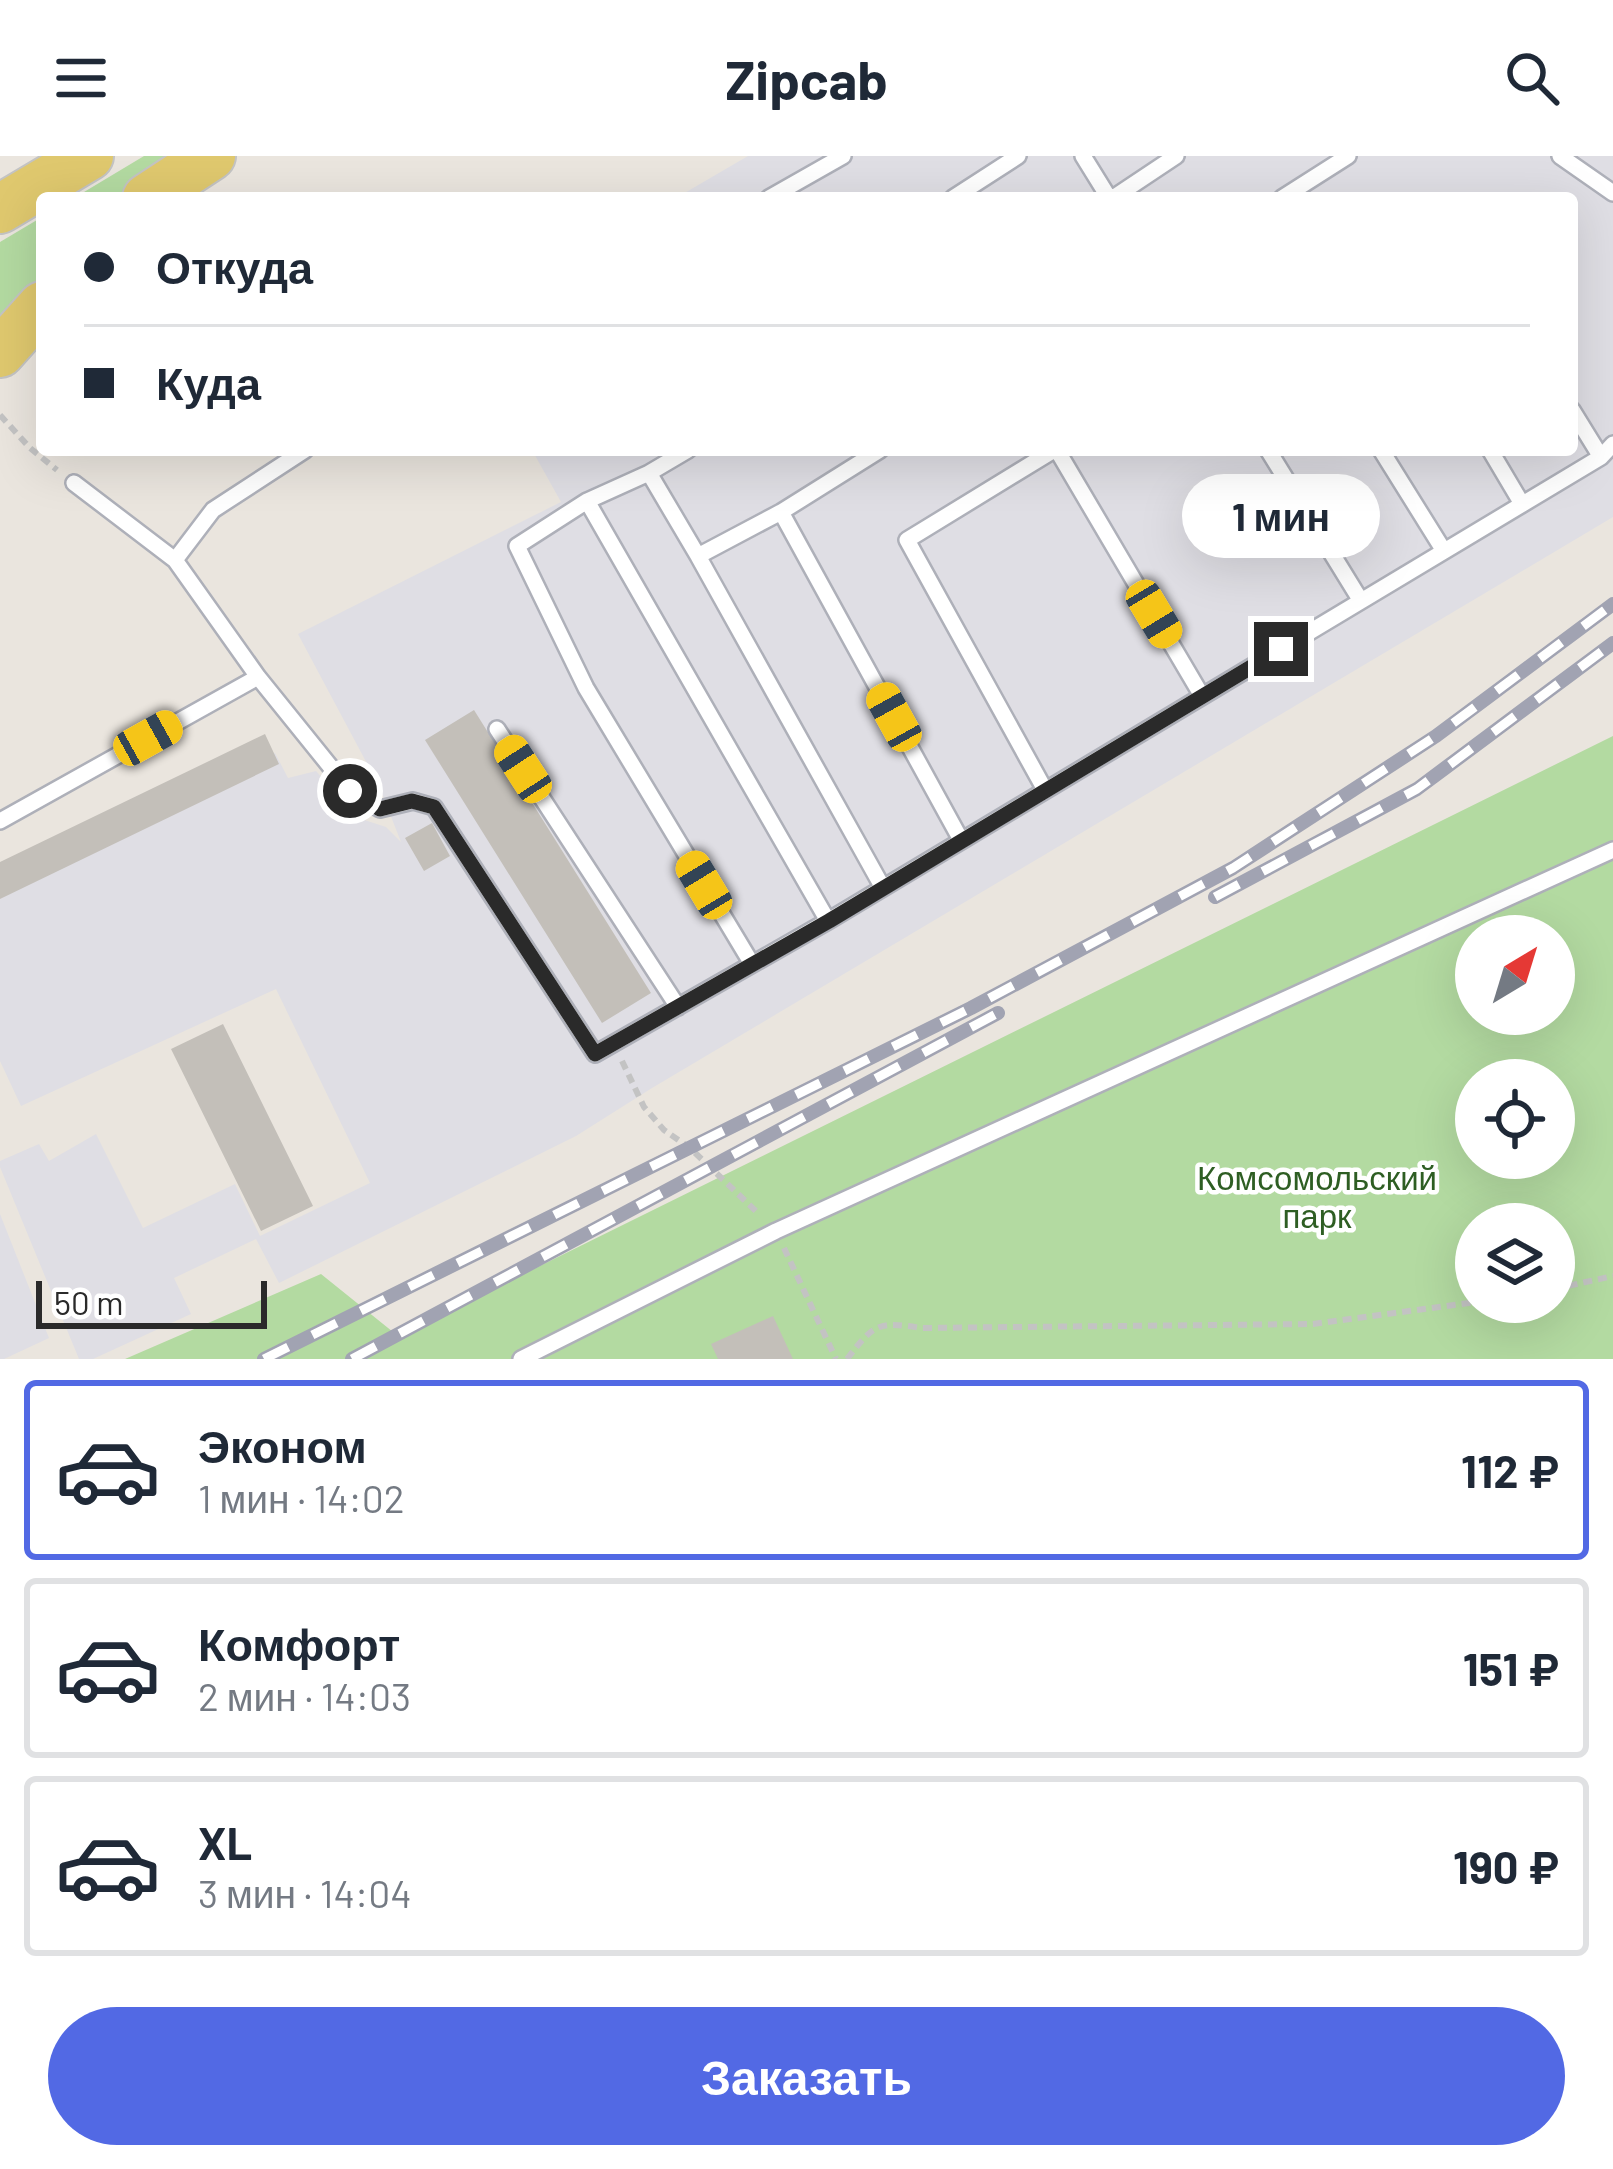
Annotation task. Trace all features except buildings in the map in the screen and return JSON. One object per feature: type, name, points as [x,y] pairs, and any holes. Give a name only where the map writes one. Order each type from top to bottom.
[{"type":"main road","points":[[0,209],[89,156]]},
{"type":"main road","points":[[156,192],[211,156]]},
{"type":"main road","points":[[0,352],[36,313]]},
{"type":"lane","points":[[780,192],[843,156]]},
{"type":"lane","points":[[962,192],[1018,156]]},
{"type":"lane","points":[[1083,156],[1107,192]]},
{"type":"lane","points":[[1120,192],[1176,156]]},
{"type":"lane","points":[[1291,192],[1348,156]]},
{"type":"lane","points":[[1560,156],[1613,193]]},
{"type":"lane","points":[[74,483],[175,560],[258,676],[350,791],[380,809],[412,801],[434,807],[595,1054],[829,921],[1607,451],[1578,417]]},
{"type":"lane","points":[[175,560],[213,510],[296,456]]},
{"type":"lane","points":[[678,456],[587,501],[517,546],[586,688],[752,964]]},
{"type":"lane","points":[[698,556],[870,456]]},
{"type":"lane","points":[[1045,456],[908,540],[1046,790]]},
{"type":"lane","points":[[1059,456],[1202,696]]},
{"type":"lane","points":[[1272,456],[1360,601]]},
{"type":"lane","points":[[1385,456],[1444,551]]},
{"type":"lane","points":[[1494,456],[1522,504]]},
{"type":"lane","points":[[649,473],[883,888]]},
{"type":"lane","points":[[587,501],[829,921]]},
{"type":"lane","points":[[781,512],[962,841]]},
{"type":"lane","points":[[0,821],[258,676]]},
{"type":"lane","points":[[497,729],[678,1006]]},
{"type":"lane","points":[[521,1359],[776,1231],[1613,850]]},
{"type":"path","points":[[0,415],[36,453]]},
{"type":"path","points":[[40,456],[74,483]]},
{"type":"path","points":[[614,1044],[644,1107],[776,1231],[836,1359]]},
{"type":"path","points":[[1575,1284],[1613,1276]]},
{"type":"path","points":[[848,1359],[867,1334],[889,1323],[921,1328],[1313,1324],[1455,1305]]},
{"type":"shaded area","points":[[748,156],[1613,156],[1613,517],[576,1136],[279,1283],[256,1239],[174,1278],[191,1314],[93,1359],[79,1359],[0,1161],[39,1144],[49,1161],[96,1134],[143,1228],[235,1184],[260,1236],[370,1183],[276,989],[21,1106],[0,1061],[0,888],[275,753],[288,778],[316,771],[349,815],[386,827],[401,842],[379,786],[298,634],[561,502],[535,456],[1578,456],[1578,192],[686,192]]},
{"type":"shaded area","points":[[0,1214],[49,1338],[4,1359],[0,1359]]},
{"type":"green space","points":[[144,156],[174,156],[130,192],[84,192]]},
{"type":"green space","points":[[36,221],[36,281],[0,320],[0,242]]},
{"type":"green space","name":"Комсомольский парк","points":[[1613,736],[1613,1359],[125,1359],[321,1274],[398,1336]]},
{"type":"railway","points":[[264,1359],[971,1008],[1233,868],[1436,736],[1613,604]]},
{"type":"railway","points":[[1215,897],[1417,789],[1613,643]]},
{"type":"railway","points":[[352,1359],[998,1013]]},
{"type":"route","points":[[350,791],[380,809],[412,801],[434,807],[595,1054],[829,921],[1281,649]]}]
